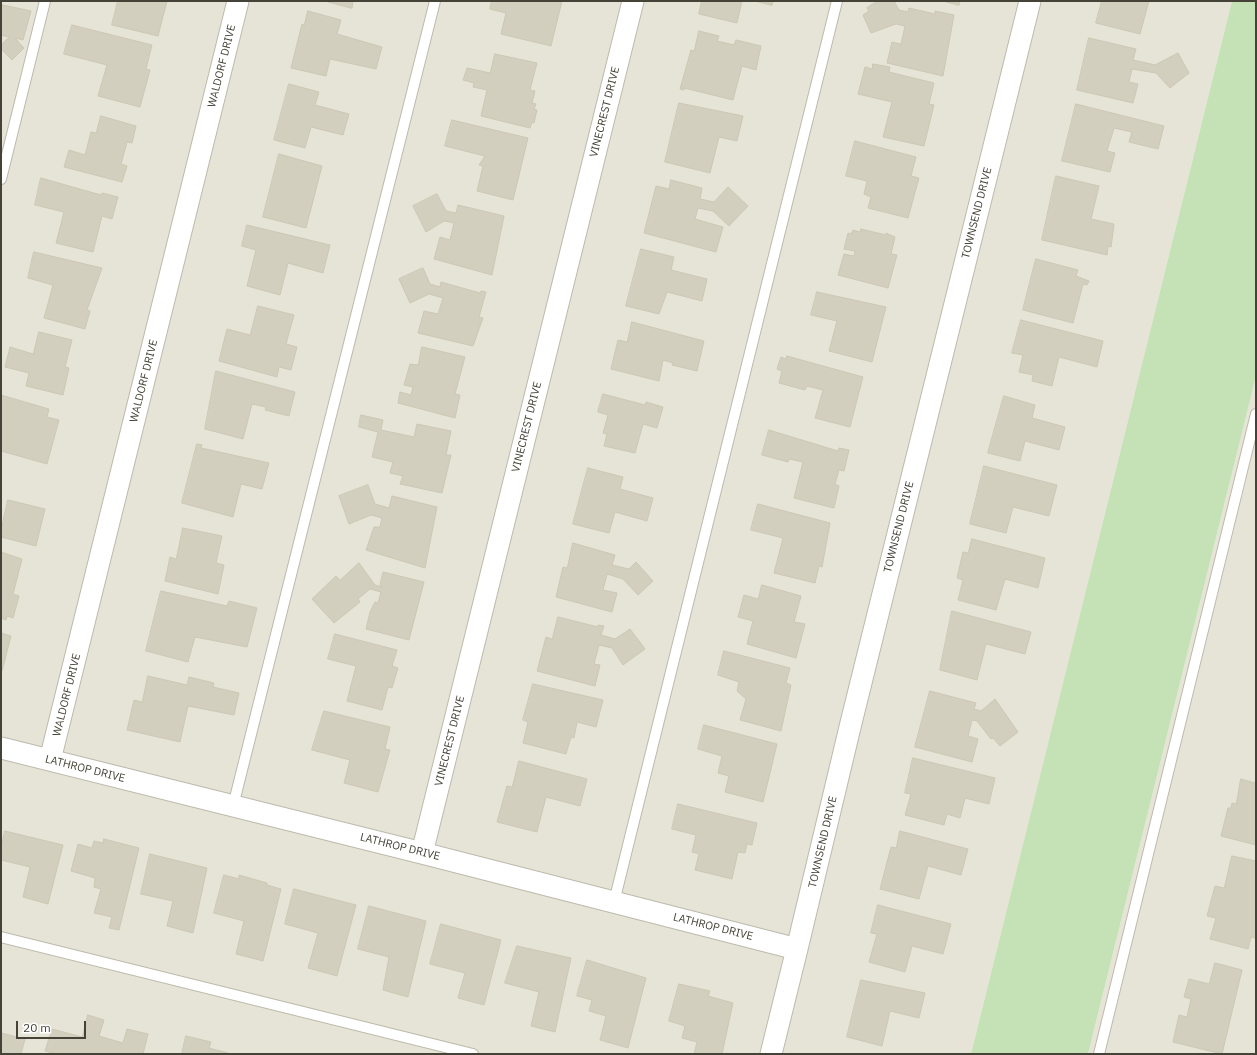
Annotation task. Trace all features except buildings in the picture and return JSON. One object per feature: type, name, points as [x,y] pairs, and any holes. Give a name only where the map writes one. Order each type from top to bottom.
[{"type":"street","name":"WALDORF DRIVE","points":[[50,760],[238,1]]},
{"type":"street","name":"VINECREST DRIVE","points":[[422,853],[633,1]]},
{"type":"street","name":"TOWNSEND DRIVE","points":[[771,1054],[798,949],[851,723],[1030,1]]},
{"type":"street","name":"LATHROP DRIVE","points":[[1,748],[798,949]]},
{"type":"lane","points":[[1,178],[45,1]]},
{"type":"lane","points":[[233,806],[435,1]]},
{"type":"lane","points":[[614,902],[837,1]]},
{"type":"lane","points":[[1100,1054],[1256,414]]},
{"type":"lane","points":[[1,937],[474,1054]]},
{"type":"shaded area","points":[[1,1],[1232,1],[971,1054],[1,1054]]},
{"type":"shaded area","points":[[1256,376],[1256,1054],[1088,1054]]},
{"type":"green space","points":[[1232,1],[1256,1],[1256,376],[1088,1054],[971,1054]]}]
